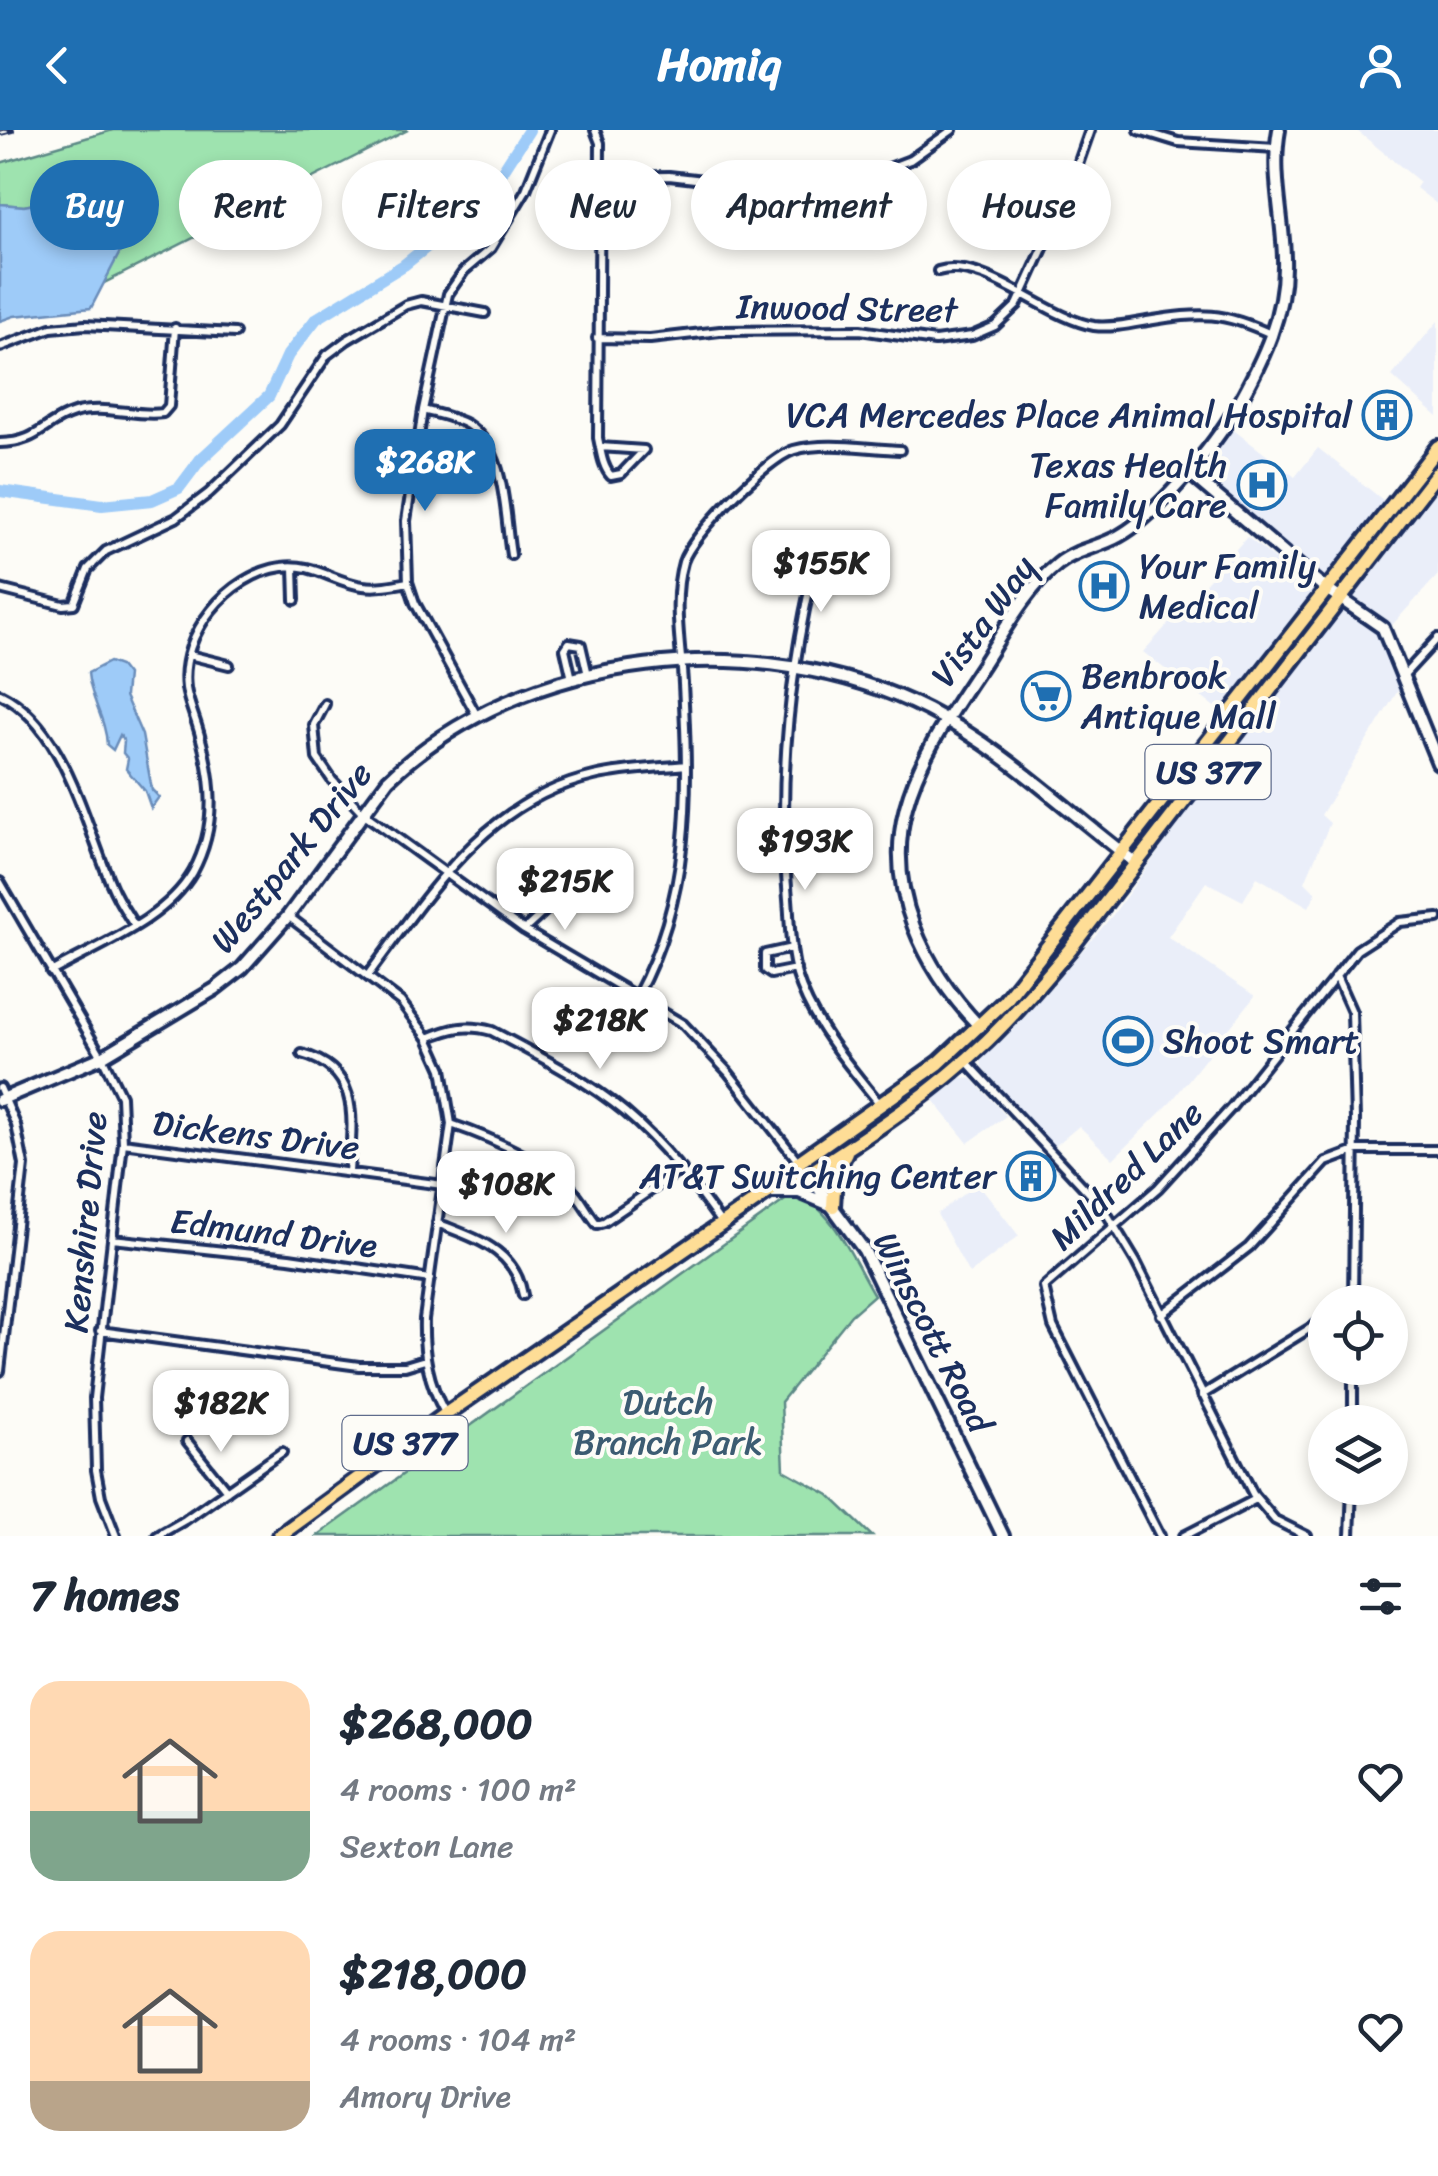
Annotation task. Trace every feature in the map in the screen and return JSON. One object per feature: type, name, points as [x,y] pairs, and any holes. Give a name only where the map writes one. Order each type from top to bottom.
[{"type":"highway","name":"US 377","points":[[279,1536],[446,1414],[768,1192],[980,1027],[1056,938],[1438,447]]},
{"type":"highway","name":"US 377","points":[[796,1169],[808,1174],[846,1150],[965,1060],[1030,996],[1438,472]]},
{"type":"highway","points":[[833,1206],[835,1174],[846,1150]]},
{"type":"street","points":[[477,716],[415,603],[408,582],[406,521],[423,410],[448,294],[464,272],[491,248],[526,190],[550,130]]},
{"type":"street","points":[[596,130],[600,160]]},
{"type":"street","points":[[671,176],[721,182],[876,172],[910,160],[952,130]]},
{"type":"street","name":"Inwood Street","points":[[596,338],[650,340],[720,331],[860,330],[954,340],[995,326],[1022,295],[1067,196],[1090,130]]},
{"type":"street","points":[[1139,130],[1178,142],[1276,148]]},
{"type":"street","name":"Vista Way","points":[[980,1027],[927,961],[912,928],[902,835],[907,804],[945,720],[1046,576],[1066,558],[1133,527],[1168,494],[1221,432],[1274,335],[1282,294],[1284,258],[1276,148],[1279,130]]},
{"type":"street","points":[[598,250],[596,338],[600,447],[605,469],[617,476],[644,450],[600,447]]},
{"type":"street","points":[[938,271],[963,268],[1093,326],[1214,314],[1239,319],[1274,335]]},
{"type":"street","points":[[0,589],[63,605],[74,604],[88,569],[106,550],[191,509],[250,454],[298,402],[327,355],[406,305],[421,301],[485,313]]},
{"type":"street","points":[[0,347],[51,328],[86,325],[234,333]]},
{"type":"street","points":[[0,443],[32,438],[76,412],[164,413],[170,406],[175,328]]},
{"type":"street","points":[[423,410],[464,422],[488,444],[496,467],[511,555]]},
{"type":"street","points":[[637,996],[659,952],[682,865],[686,765],[678,609],[682,565],[692,543],[716,515],[776,460],[792,451],[900,450]]},
{"type":"street","points":[[1187,471],[1326,588],[1382,628],[1438,763]]},
{"type":"street","points":[[816,556],[794,667],[783,794],[792,948],[796,969],[818,1022],[881,1104]]},
{"type":"street","points":[[51,972],[167,904],[182,888],[207,838],[213,796],[206,754],[186,687],[189,654],[200,626],[214,606],[246,579],[280,566],[306,567],[360,586],[408,582]]},
{"type":"street","points":[[294,567],[295,600]]},
{"type":"street","points":[[1402,677],[1438,638]]},
{"type":"street","points":[[572,678],[565,648],[575,642],[581,645],[588,675]]},
{"type":"street","points":[[189,654],[229,665]]},
{"type":"street","name":"Westpark Drive","points":[[2,1096],[102,1056],[215,989],[242,968],[288,916],[388,780],[411,758],[477,716],[530,691],[572,678],[682,664],[794,667],[869,685],[945,720],[979,741],[1136,863]]},
{"type":"street","points":[[0,694],[21,706],[65,767],[112,889],[134,925]]},
{"type":"street","points":[[325,704],[314,725],[317,758],[363,813],[524,930],[694,1034],[796,1169]]},
{"type":"street","points":[[368,974],[445,873],[494,823],[521,804],[557,788],[618,772],[686,765]]},
{"type":"street","name":"Kenshire Drive","points":[[0,882],[102,1056],[121,1096],[122,1143],[94,1398],[94,1452],[101,1498],[116,1536]]},
{"type":"street","points":[[524,930],[549,907],[586,883]]},
{"type":"street","points":[[0,909],[12,902]]},
{"type":"street","points":[[288,916],[401,1002],[428,1038],[446,1084],[450,1124],[424,1318],[424,1360],[446,1414]]},
{"type":"street","name":"Mildred Lane","points":[[1160,1536],[1053,1326],[1043,1292],[1045,1285],[1158,1188],[1231,1108],[1358,950],[1400,922],[1438,918]]},
{"type":"street","points":[[792,948],[764,954],[762,963],[764,970],[772,974],[796,969]]},
{"type":"street","points":[[1336,976],[1352,1012],[1353,1285]]},
{"type":"street","points":[[428,1038],[463,1026],[492,1031],[544,1059],[622,1109],[682,1169],[722,1224]]},
{"type":"street","points":[[954,1049],[1104,1209],[1256,1499],[1274,1520],[1307,1536]]},
{"type":"street","points":[[302,1054],[326,1062],[343,1084],[352,1116],[349,1172]]},
{"type":"street","points":[[0,1370],[24,1166],[16,1124],[2,1096]]},
{"type":"street","points":[[450,1124],[483,1135],[546,1169],[569,1186],[597,1224],[682,1169]]},
{"type":"street","name":"Dickens Drive","points":[[122,1143],[443,1184]]},
{"type":"street","points":[[1161,1315],[1249,1247],[1326,1162],[1354,1151],[1438,1150]]},
{"type":"street","name":"Winscott Road","points":[[808,1174],[864,1250],[1003,1536]]},
{"type":"street","points":[[768,1192],[799,1192],[833,1206]]},
{"type":"street","points":[[437,1223],[485,1244],[509,1260],[523,1295]]},
{"type":"street","name":"Edmund Drive","points":[[112,1239],[289,1258],[430,1279]]},
{"type":"street","points":[[1202,1395],[1308,1330]]},
{"type":"street","points":[[100,1331],[359,1366],[405,1366],[424,1360]]},
{"type":"street","points":[[186,1441],[226,1492]]},
{"type":"street","points":[[157,1536],[282,1452]]},
{"type":"street","points":[[1184,1536],[1256,1499]]},
{"type":"street","points":[[1350,1536],[1351,1505]]},
{"type":"shaded area","points":[[1356,130],[1438,130],[1438,205],[1416,188],[1420,182]]},
{"type":"shaded area","points":[[1438,321],[1438,417],[1392,376]]},
{"type":"shaded area","points":[[1231,428],[1295,477],[1318,448],[1384,501],[1324,577],[1274,541],[1203,473]]},
{"type":"shaded area","points":[[1438,488],[1438,575],[1382,636],[1399,689],[1321,815],[1330,823],[1305,882],[1316,893],[1309,907],[1257,877],[1243,901],[1206,882],[1168,937],[1255,996],[1171,1102],[1113,1159],[1079,1126],[1054,1147],[982,1067],[981,1059],[1045,994],[1112,916],[1245,731]]},
{"type":"shaded area","points":[[1247,537],[1314,590],[1221,712],[1143,652]]},
{"type":"shaded area","points":[[960,1077],[972,1079],[1006,1116],[968,1143],[933,1100]]},
{"type":"shaded area","points":[[978,1183],[1019,1236],[969,1274],[937,1214]]},
{"type":"green space","points":[[113,130],[408,130],[322,173],[322,160],[179,160],[179,245],[102,284],[121,250],[159,250],[159,160],[30,160],[30,205],[24,206],[0,204],[0,163]]},
{"type":"green space","name":"Dutch Branch Park","points":[[795,1193],[832,1223],[874,1295],[851,1315],[781,1402],[784,1470],[829,1495],[872,1536],[317,1536]]},
{"type":"water","points":[[0,204],[30,205],[30,250],[121,250],[91,308],[0,321]]},
{"type":"water","points":[[109,662],[120,666],[127,675],[125,696],[142,735],[152,790],[159,797],[151,808],[145,791],[126,769],[128,759],[120,735],[113,750],[107,745],[88,673]]},
{"type":"waterway","points":[[0,491],[102,505],[152,500],[179,488],[200,460],[269,396],[288,355],[316,319],[404,265],[449,229],[497,180],[529,130]]},
{"type":"railway","points":[[0,133],[12,130]]},
{"type":"place","name":"VCA Mercedes Place Animal Hospital","points":[[1387,415]]},
{"type":"place","name":"Texas Health Family Care","points":[[1262,485]]},
{"type":"place","name":"Your Family Medical","points":[[1104,586]]},
{"type":"place","name":"Benbrook Antique Mall","points":[[1046,696]]},
{"type":"place","name":"Shoot Smart","points":[[1128,1041]]},
{"type":"place","name":"AT&T Switching Center","points":[[1031,1176]]}]
